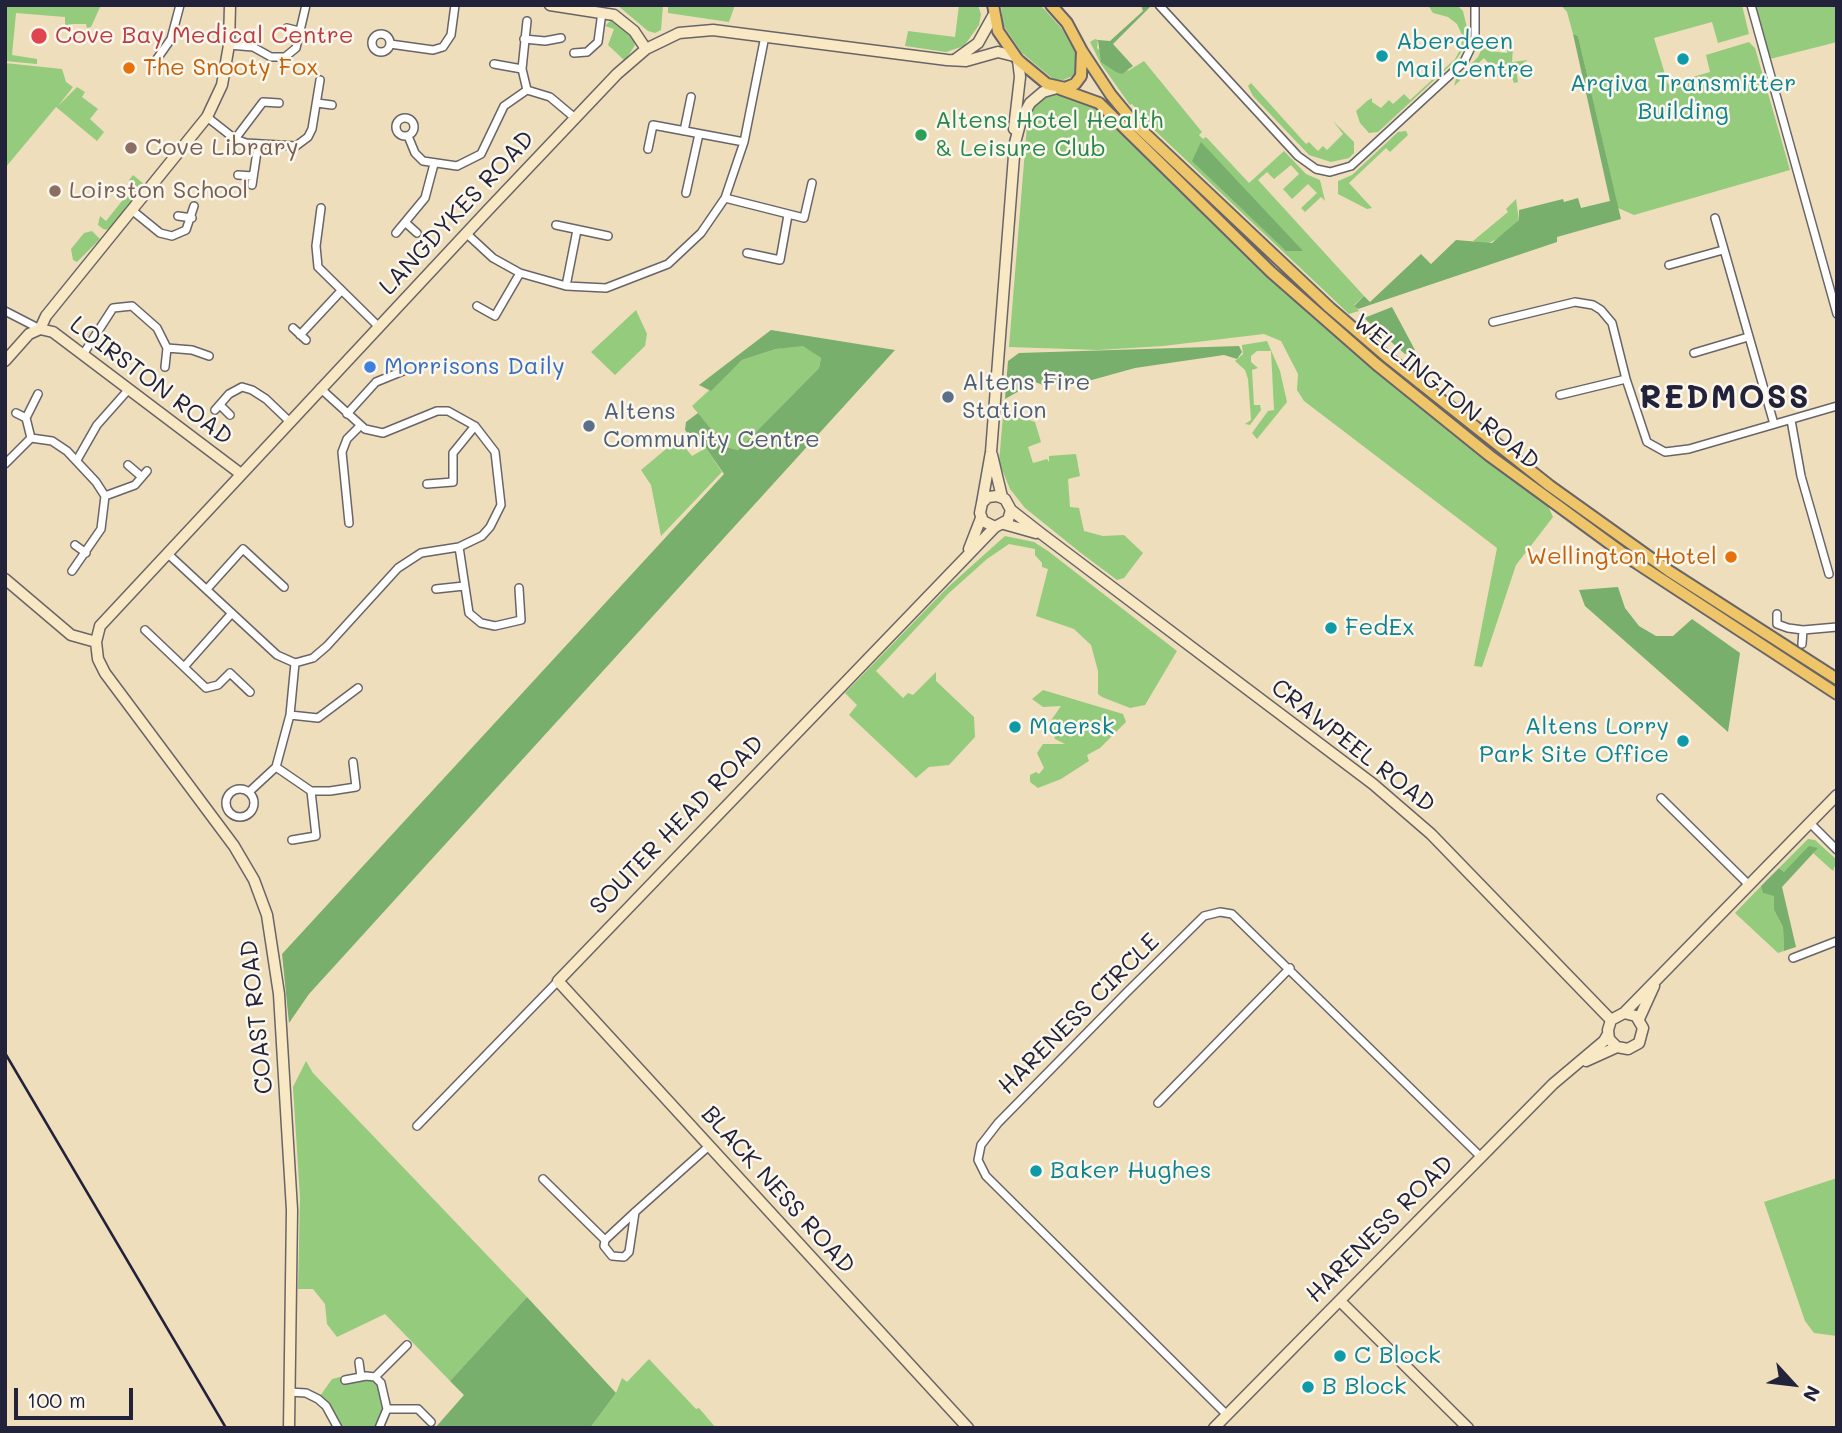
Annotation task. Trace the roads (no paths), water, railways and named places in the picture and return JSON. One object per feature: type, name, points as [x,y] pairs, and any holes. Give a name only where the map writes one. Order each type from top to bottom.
[{"type":"main road","name":"WELLINGTON ROAD","points":[[1052,6],[1067,23],[1111,95],[1145,134],[1321,299],[1397,365],[1516,460],[1661,565],[1837,679]]},
{"type":"main road","points":[[992,10],[1016,58]]},
{"type":"main road","points":[[1059,88],[1073,85],[1081,76],[1083,51]]},
{"type":"main road","name":"WELLINGTON ROAD","points":[[1016,58],[1040,79],[1099,103],[1195,201],[1299,298],[1490,456],[1682,595],[1837,694]]},
{"type":"street","points":[[154,63],[171,39],[180,5]]},
{"type":"street","points":[[5,311],[40,329],[47,316],[207,117],[221,89],[229,45],[230,5]]},
{"type":"street","points":[[229,45],[253,47],[271,57],[285,57],[296,48],[306,5]]},
{"type":"street","points":[[390,44],[433,50],[443,47],[451,36],[455,5]]},
{"type":"street","points":[[550,5],[602,12],[628,25],[646,49]]},
{"type":"street","points":[[1159,5],[1298,156],[1316,169],[1330,172],[1352,166],[1462,65],[1474,46],[1475,5]]},
{"type":"street","points":[[1467,5],[1474,18]]},
{"type":"street","points":[[1751,5],[1837,314]]},
{"type":"street","points":[[953,60],[973,49],[989,27],[992,10]]},
{"type":"street","points":[[573,53],[587,52],[598,42],[602,12]]},
{"type":"street","points":[[527,21],[522,69],[527,90]]},
{"type":"street","points":[[286,28],[299,31]]},
{"type":"street","name":"LANGDYKES ROAD","points":[[96,642],[97,631],[106,618],[575,118],[646,49],[688,31],[713,30],[953,60],[966,61],[998,52],[1016,58]]},
{"type":"street","points":[[467,234],[493,258],[520,273],[566,286],[606,288],[623,284],[668,264],[701,233],[725,198],[744,142],[765,36]]},
{"type":"street","points":[[524,38],[545,41],[561,38]]},
{"type":"street","points":[[991,452],[1002,497],[1011,510],[1000,525],[981,518],[991,452],[1015,143],[1020,73],[1016,58]]},
{"type":"street","points":[[494,64],[522,69]]},
{"type":"street","points":[[207,117],[235,139],[258,145],[289,148],[302,143],[308,137],[320,80]]},
{"type":"street","points":[[1015,143],[1030,103],[1043,92],[1059,88]]},
{"type":"street","points":[[527,90],[550,97],[575,118]]},
{"type":"street","points":[[408,136],[418,157],[434,164],[457,166],[481,155],[504,106],[527,90]]},
{"type":"street","points":[[684,131],[691,96]]},
{"type":"street","points":[[235,139],[262,102],[279,103]]},
{"type":"street","points":[[317,103],[332,105]]},
{"type":"street","points":[[649,149],[653,125],[744,142]]},
{"type":"street","points":[[686,193],[699,134]]},
{"type":"street","points":[[252,185],[258,145]]},
{"type":"street","points":[[396,233],[425,198],[434,164]]},
{"type":"street","points":[[238,175],[253,176]]},
{"type":"street","points":[[725,198],[804,218],[812,183]]},
{"type":"street","points":[[133,211],[166,236],[186,230],[194,206]]},
{"type":"street","points":[[321,208],[316,261],[322,274],[379,327]]},
{"type":"street","points":[[747,253],[780,260],[789,215]]},
{"type":"street","points":[[178,216],[192,218]]},
{"type":"street","points":[[1715,218],[1774,424]]},
{"type":"street","points":[[406,223],[417,233]]},
{"type":"street","points":[[556,225],[608,236]]},
{"type":"street","points":[[566,286],[577,230]]},
{"type":"street","points":[[1669,265],[1723,250]]},
{"type":"street","points":[[477,306],[495,316],[520,273]]},
{"type":"street","points":[[293,328],[303,338],[341,291]]},
{"type":"street","points":[[1493,322],[1576,302],[1593,305],[1612,323],[1626,379],[1647,442],[1665,452],[1689,449],[1837,406]]},
{"type":"street","points":[[84,354],[95,341],[113,308],[136,308],[157,328],[167,348],[165,367]]},
{"type":"street","name":"LOIRSTON ROAD","points":[[5,361],[29,334],[40,329],[52,332],[241,474]]},
{"type":"street","points":[[1694,353],[1748,337]]},
{"type":"street","points":[[167,348],[191,350],[209,356]]},
{"type":"street","points":[[347,414],[376,382],[402,371]]},
{"type":"street","points":[[1560,395],[1626,379]]},
{"type":"street","points":[[230,415],[218,407],[229,394],[242,387],[252,390],[289,422]]},
{"type":"street","points":[[167,553],[277,654],[295,663],[313,658],[327,646],[398,568],[421,553],[459,547],[482,536],[498,516],[500,505],[495,452],[475,426],[448,411],[437,411],[383,433],[359,427],[320,388]]},
{"type":"street","points":[[76,460],[97,425],[130,389]]},
{"type":"street","points":[[31,438],[26,418],[38,394]]},
{"type":"street","points":[[16,413],[26,418]]},
{"type":"street","points":[[1791,420],[1801,475],[1829,573]]},
{"type":"street","points":[[427,484],[453,482],[453,453],[475,426]]},
{"type":"street","points":[[349,523],[342,452],[347,439],[359,427]]},
{"type":"street","points":[[31,438],[52,441],[76,460],[105,496],[101,529],[72,571]]},
{"type":"street","points":[[5,464],[31,438]]},
{"type":"street","points":[[105,496],[135,485],[145,474],[128,465]]},
{"type":"street","points":[[982,503],[993,496],[1002,497]]},
{"type":"street","name":"CRAWPEEL ROAD","points":[[1011,510],[1410,814],[1611,1020]]},
{"type":"street","name":"SOUTER HEAD ROAD","points":[[967,553],[981,518]]},
{"type":"street","name":"CRAWPEEL ROAD","points":[[1000,525],[1043,535]]},
{"type":"street","name":"SOUTER HEAD ROAD","points":[[417,1126],[967,553],[1000,525]]},
{"type":"street","points":[[75,545],[86,553]]},
{"type":"street","points":[[459,547],[469,613],[481,623],[495,625],[521,620],[519,588]]},
{"type":"street","points":[[207,589],[243,549],[284,587]]},
{"type":"street","points":[[5,579],[71,635],[96,642]]},
{"type":"street","points":[[436,589],[464,586]]},
{"type":"street","points":[[184,667],[232,612]]},
{"type":"street","points":[[1777,614],[1779,625],[1803,630],[1837,627]]},
{"type":"street","points":[[145,630],[206,688],[218,685],[230,673],[250,692]]},
{"type":"street","points":[[1802,644],[1803,630]]},
{"type":"street","name":"COAST ROAD","points":[[96,642],[98,659],[104,673],[234,846],[254,880],[267,915],[279,994],[292,1210],[289,1428]]},
{"type":"street","points":[[249,792],[276,767],[290,715],[295,663]]},
{"type":"street","points":[[290,715],[318,719],[358,688]]},
{"type":"street","points":[[276,767],[311,791],[356,787],[353,762]]},
{"type":"street","points":[[240,789],[249,792],[254,806],[248,815],[238,817],[229,812],[226,802],[230,792],[240,789]]},
{"type":"street","points":[[292,840],[316,836],[311,791]]},
{"type":"street","points":[[1623,1013],[1639,1019],[1644,1031],[1639,1043],[1628,1049],[1617,1047],[1608,1034],[1611,1020],[1623,1013],[1837,796]]},
{"type":"street","points":[[1661,798],[1749,885]]},
{"type":"street","points":[[1810,823],[1837,850]]},
{"type":"street","name":"HARENESS CIRCLE","points":[[1227,1415],[986,1176],[978,1160],[979,1152],[986,1137],[998,1123],[1204,916],[1220,912],[1233,915],[1290,968],[1481,1157]]},
{"type":"street","points":[[1793,958],[1837,941]]},
{"type":"street","points":[[1158,1102],[1290,968]]},
{"type":"street","points":[[1639,1019],[1659,976]]},
{"type":"street","name":"BLACK NESS ROAD","points":[[558,981],[968,1428]]},
{"type":"street","name":"HARENESS ROAD","points":[[1214,1428],[1553,1084],[1604,1041],[1608,1034]]},
{"type":"street","name":"HARENESS ROAD","points":[[1579,1063],[1617,1047]]},
{"type":"street","points":[[635,1212],[633,1237],[626,1255],[611,1256],[604,1246],[605,1240],[635,1212],[709,1146]]},
{"type":"street","points":[[543,1179],[605,1240]]},
{"type":"street","points":[[1340,1301],[1468,1428]]},
{"type":"street","points":[[345,1380],[375,1377],[407,1345]]},
{"type":"street","points":[[359,1362],[361,1377]]},
{"type":"street","points":[[375,1377],[385,1393],[387,1409],[379,1428]]},
{"type":"street","points":[[289,1392],[306,1393],[318,1399],[326,1406],[338,1428]]},
{"type":"street","points":[[387,1409],[418,1409],[430,1422]]},
{"type":"railway","points":[[5,1053],[226,1428]]},
{"type":"place","name":"Cove Bay Medical Centre","points":[[39,36]]},
{"type":"place","name":"Aberdeen Mail Centre","points":[[1382,56]]},
{"type":"place","name":"Arqiva Transmitter Building","points":[[1683,59]]},
{"type":"place","name":"The Snooty Fox","points":[[129,68]]},
{"type":"place","name":"Altens Hotel Health & Leisure Club","points":[[921,135]]},
{"type":"place","name":"Cove Library","points":[[131,148]]},
{"type":"place","name":"Loirston School","points":[[55,191]]},
{"type":"place","name":"Morrisons Daily","points":[[370,367]]},
{"type":"place","name":"Altens Fire Station","points":[[948,397]]},
{"type":"place","name":"Altens Community Centre","points":[[589,426]]},
{"type":"place","name":"Wellington Hotel","points":[[1731,557]]},
{"type":"place","name":"FedEx","points":[[1331,628]]},
{"type":"place","name":"Maersk","points":[[1015,727]]},
{"type":"place","name":"Altens Lorry Park Site Office","points":[[1683,741]]},
{"type":"place","name":"Baker Hughes","points":[[1036,1171]]},
{"type":"place","name":"C Block","points":[[1340,1356]]},
{"type":"place","name":"B Block","points":[[1308,1387]]},
{"type":"district","name":"REDMOSS","points":[[1725,398]]}]
